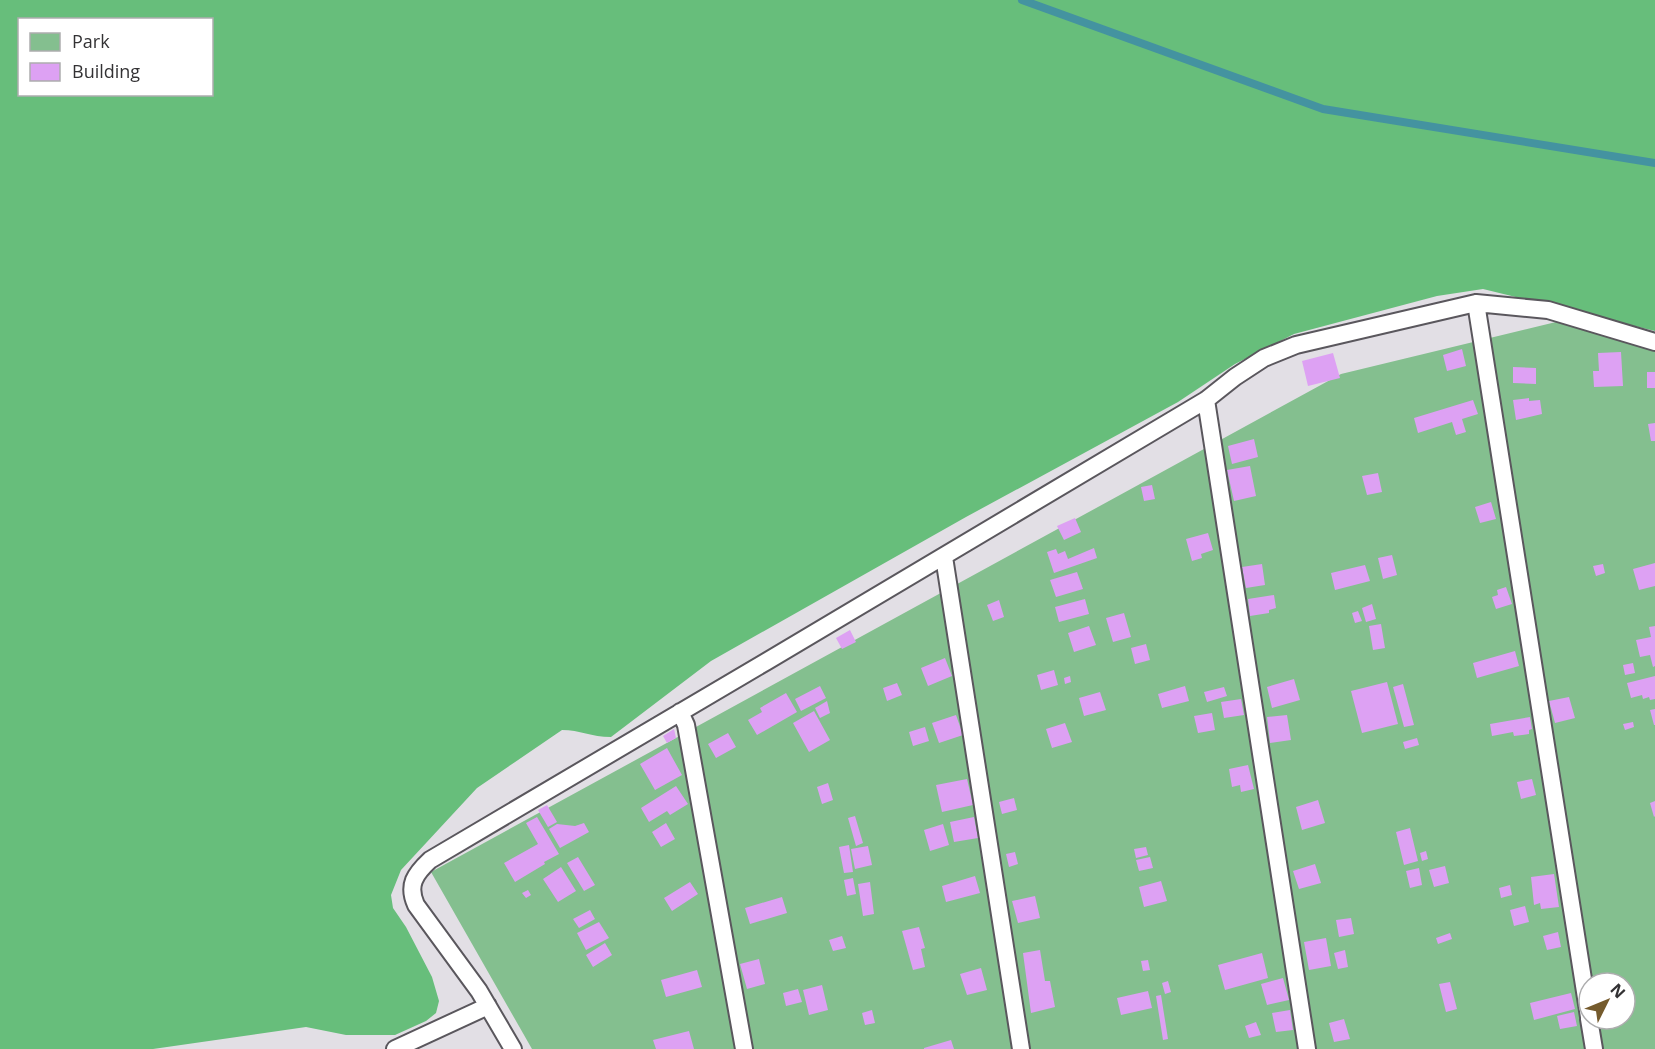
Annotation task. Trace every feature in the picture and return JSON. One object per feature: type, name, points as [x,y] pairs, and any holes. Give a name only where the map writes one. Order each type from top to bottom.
[{"type":"lane","points":[[1476,303],[1582,971]]},
{"type":"lane","points":[[513,1049],[480,991],[416,905],[410,892],[414,879],[429,860],[1206,400],[1264,358],[1296,345],[1476,303],[1548,310],[1655,342]]},
{"type":"lane","points":[[1206,400],[1307,1049]]},
{"type":"lane","points":[[944,557],[1021,1049]]},
{"type":"lane","points":[[680,712],[686,725],[744,1049]]},
{"type":"lane","points":[[395,1049],[488,1006]]},
{"type":"lane","points":[[1591,1031],[1594,1049]]},
{"type":"green space","points":[[0,0],[1655,0],[1655,331],[1483,289],[1437,296],[1294,334],[1235,364],[1178,402],[966,517],[711,661],[611,737],[562,730],[477,788],[401,870],[391,895],[393,908],[406,927],[432,977],[439,1001],[436,1013],[426,1021],[395,1035],[346,1035],[306,1027],[153,1049],[0,1049]]},
{"type":"green space","points":[[1556,322],[1655,350],[1655,1049],[532,1049],[431,872],[1341,374]]},
{"type":"building","points":[[1462,349],[1466,366],[1447,371],[1443,355]]},
{"type":"building","points":[[1621,352],[1623,386],[1594,387],[1593,371],[1599,371],[1598,353]]},
{"type":"building","points":[[1333,353],[1340,378],[1308,386],[1302,361]]},
{"type":"building","points":[[1513,367],[1536,368],[1536,384],[1513,383]]},
{"type":"building","points":[[1647,372],[1655,372],[1655,388],[1647,388]]},
{"type":"building","points":[[1529,398],[1529,401],[1540,400],[1542,414],[1516,420],[1513,400]]},
{"type":"building","points":[[1473,400],[1478,414],[1462,419],[1466,432],[1456,435],[1452,422],[1418,433],[1414,418]]},
{"type":"building","points":[[1655,423],[1655,441],[1651,441],[1648,424]]},
{"type":"building","points":[[1254,439],[1258,457],[1232,464],[1228,446]]},
{"type":"building","points":[[1250,466],[1256,496],[1234,501],[1227,470]]},
{"type":"building","points":[[1378,473],[1382,492],[1367,495],[1362,476]]},
{"type":"building","points":[[1152,485],[1155,499],[1144,501],[1141,487]]},
{"type":"building","points":[[1491,502],[1496,519],[1480,523],[1475,507]]},
{"type":"building","points":[[1075,518],[1081,532],[1064,540],[1057,526]]},
{"type":"building","points":[[1208,533],[1213,550],[1201,554],[1202,558],[1192,561],[1186,539]]},
{"type":"building","points":[[1094,548],[1097,558],[1054,573],[1047,552],[1056,549],[1058,554],[1065,551],[1068,559]]},
{"type":"building","points":[[1392,555],[1397,575],[1383,579],[1378,558]]},
{"type":"building","points":[[1655,563],[1655,586],[1639,590],[1633,569]]},
{"type":"building","points":[[1262,564],[1265,585],[1246,588],[1242,567]]},
{"type":"building","points":[[1603,564],[1605,573],[1596,576],[1593,566]]},
{"type":"building","points":[[1365,565],[1370,581],[1335,590],[1331,573]]},
{"type":"building","points":[[1077,572],[1083,589],[1056,597],[1050,580]]},
{"type":"building","points":[[1506,587],[1512,604],[1496,609],[1492,597],[1498,595],[1497,590]]},
{"type":"building","points":[[1274,595],[1276,608],[1269,610],[1269,613],[1250,616],[1248,599]]},
{"type":"building","points":[[1085,599],[1089,614],[1059,622],[1055,607]]},
{"type":"building","points":[[999,600],[1004,617],[993,621],[987,605]]},
{"type":"building","points":[[1372,604],[1376,619],[1366,622],[1362,608]]},
{"type":"building","points":[[1358,611],[1362,621],[1355,623],[1352,613]]},
{"type":"building","points":[[1124,613],[1131,637],[1113,642],[1106,618]]},
{"type":"building","points":[[1381,624],[1385,648],[1373,650],[1369,626]]},
{"type":"building","points":[[1089,626],[1096,645],[1074,652],[1068,633]]},
{"type":"building","points":[[1655,626],[1655,666],[1653,667],[1650,655],[1640,657],[1636,640],[1651,637],[1649,627]]},
{"type":"building","points":[[850,630],[856,642],[842,649],[836,638]]},
{"type":"building","points":[[1146,644],[1150,660],[1135,664],[1131,648]]},
{"type":"building","points":[[1515,651],[1519,666],[1477,678],[1473,663]]},
{"type":"building","points":[[945,658],[952,676],[928,686],[921,668]]},
{"type":"building","points":[[1633,663],[1635,673],[1625,675],[1623,665]]},
{"type":"building","points":[[1054,670],[1058,685],[1041,690],[1037,675]]},
{"type":"building","points":[[1070,676],[1071,682],[1065,684],[1064,678]]},
{"type":"building","points":[[1655,676],[1655,699],[1650,700],[1649,697],[1643,699],[1642,695],[1631,698],[1627,683]]},
{"type":"building","points":[[1294,679],[1300,700],[1272,708],[1267,687]]},
{"type":"building","points":[[1387,682],[1398,724],[1362,733],[1351,691]]},
{"type":"building","points":[[897,683],[902,695],[887,701],[883,688]]},
{"type":"building","points":[[1403,684],[1414,725],[1404,727],[1393,687]]},
{"type":"building","points":[[820,686],[826,698],[801,711],[795,699]]},
{"type":"building","points":[[1185,686],[1189,701],[1162,708],[1158,694]]},
{"type":"building","points":[[1224,687],[1227,696],[1207,702],[1204,692]]},
{"type":"building","points":[[1100,692],[1106,710],[1084,716],[1079,698]]},
{"type":"building","points":[[786,693],[797,712],[757,735],[748,720],[762,712],[760,708]]},
{"type":"building","points":[[1569,697],[1575,718],[1555,723],[1549,701]]},
{"type":"building","points":[[1241,699],[1244,715],[1224,718],[1221,702]]},
{"type":"building","points":[[827,701],[830,713],[820,718],[815,708]]},
{"type":"building","points":[[1655,709],[1655,725],[1654,725],[1650,710]]},
{"type":"building","points":[[814,711],[830,740],[809,752],[793,723]]},
{"type":"building","points":[[1212,713],[1215,730],[1198,733],[1194,716]]},
{"type":"building","points":[[956,715],[963,735],[939,743],[932,723]]},
{"type":"building","points":[[1287,715],[1291,740],[1270,743],[1267,717]]},
{"type":"building","points":[[1530,717],[1532,729],[1529,730],[1529,734],[1514,736],[1513,732],[1492,736],[1490,724]]},
{"type":"building","points":[[1633,722],[1634,727],[1625,730],[1623,724]]},
{"type":"building","points":[[1065,723],[1072,742],[1052,748],[1046,729]]},
{"type":"building","points":[[925,727],[929,741],[913,746],[909,732]]},
{"type":"building","points":[[674,729],[676,738],[667,743],[663,736]]},
{"type":"building","points":[[728,733],[736,747],[716,758],[708,744]]},
{"type":"building","points":[[1417,738],[1419,745],[1405,749],[1403,742]]},
{"type":"building","points":[[667,748],[682,775],[655,790],[640,764]]},
{"type":"building","points":[[1248,765],[1254,789],[1241,792],[1240,785],[1232,787],[1229,769]]},
{"type":"building","points":[[967,779],[973,805],[942,812],[936,785]]},
{"type":"building","points":[[1532,779],[1536,795],[1521,799],[1517,782]]},
{"type":"building","points":[[828,783],[833,800],[822,804],[817,787]]},
{"type":"building","points":[[676,786],[688,804],[670,815],[667,811],[649,822],[641,808]]},
{"type":"building","points":[[1014,798],[1017,810],[1002,814],[999,802]]},
{"type":"building","points":[[1318,800],[1325,823],[1302,830],[1296,807]]},
{"type":"building","points":[[1655,801],[1655,816],[1654,817],[1650,803]]},
{"type":"building","points":[[547,805],[557,822],[548,827],[538,810]]},
{"type":"building","points":[[855,816],[863,843],[856,846],[848,818]]},
{"type":"building","points":[[537,817],[559,854],[515,882],[504,863],[538,844],[526,823]]},
{"type":"building","points":[[974,817],[978,838],[954,842],[950,822]]},
{"type":"building","points":[[584,823],[589,832],[560,848],[549,829],[557,824],[575,826]]},
{"type":"building","points":[[666,823],[675,839],[661,847],[652,832]]},
{"type":"building","points":[[943,824],[949,845],[930,851],[924,830]]},
{"type":"building","points":[[1410,828],[1418,861],[1404,865],[1396,832]]},
{"type":"building","points":[[849,845],[853,872],[844,873],[839,847]]},
{"type":"building","points":[[868,846],[872,865],[855,869],[851,849]]},
{"type":"building","points":[[1146,847],[1148,855],[1136,858],[1134,849]]},
{"type":"building","points":[[1426,851],[1428,859],[1422,861],[1420,853]]},
{"type":"building","points":[[1015,852],[1018,864],[1009,867],[1006,854]]},
{"type":"building","points":[[578,857],[595,885],[584,891],[567,863]]},
{"type":"building","points":[[1150,857],[1153,868],[1139,871],[1136,860]]},
{"type":"building","points":[[1315,864],[1321,883],[1299,889],[1293,871]]},
{"type":"building","points":[[1445,866],[1449,883],[1434,887],[1429,870]]},
{"type":"building","points":[[561,867],[576,891],[558,902],[543,879]]},
{"type":"building","points":[[1419,868],[1422,885],[1410,888],[1406,871]]},
{"type":"building","points":[[1554,874],[1559,907],[1541,909],[1540,903],[1534,905],[1531,877]]},
{"type":"building","points":[[975,876],[980,893],[946,902],[942,886]]},
{"type":"building","points":[[853,878],[856,894],[847,896],[844,880]]},
{"type":"building","points":[[1161,881],[1167,901],[1144,907],[1139,887]]},
{"type":"building","points":[[690,882],[698,894],[672,911],[664,898]]},
{"type":"building","points":[[870,882],[874,914],[863,916],[858,884]]},
{"type":"building","points":[[1510,885],[1512,895],[1501,898],[1499,888]]},
{"type":"building","points":[[528,890],[531,895],[526,898],[522,893]]},
{"type":"building","points":[[1035,896],[1040,918],[1018,923],[1012,901]]},
{"type":"building","points":[[782,897],[787,913],[750,924],[745,908]]},
{"type":"building","points":[[1525,906],[1529,922],[1514,926],[1510,910]]},
{"type":"building","points":[[590,910],[595,919],[579,928],[573,919]]},
{"type":"building","points":[[1351,918],[1354,934],[1339,937],[1336,920]]},
{"type":"building","points":[[599,922],[609,938],[586,950],[577,933]]},
{"type":"building","points":[[919,927],[925,948],[921,949],[925,967],[913,970],[902,931]]},
{"type":"building","points":[[1558,932],[1561,947],[1547,950],[1543,936]]},
{"type":"building","points":[[1450,933],[1452,939],[1438,944],[1436,938]]},
{"type":"building","points":[[842,936],[846,948],[833,951],[829,940]]},
{"type":"building","points":[[1326,938],[1331,966],[1309,970],[1304,942]]},
{"type":"building","points":[[605,943],[612,955],[593,967],[586,955]]},
{"type":"building","points":[[1040,950],[1045,981],[1050,981],[1055,1007],[1031,1013],[1023,953]]},
{"type":"building","points":[[1345,950],[1348,967],[1338,969],[1334,953]]},
{"type":"building","points":[[1262,953],[1268,978],[1225,990],[1218,965]]},
{"type":"building","points":[[759,959],[765,984],[747,989],[740,964]]},
{"type":"building","points":[[1148,960],[1150,970],[1143,971],[1141,961]]},
{"type":"building","points":[[981,968],[987,990],[967,995],[960,974]]},
{"type":"building","points":[[697,970],[702,987],[666,997],[661,980]]},
{"type":"building","points":[[1283,978],[1289,1000],[1267,1005],[1261,984]]},
{"type":"building","points":[[1168,981],[1171,992],[1165,994],[1162,983]]},
{"type":"building","points":[[1450,982],[1457,1009],[1446,1012],[1439,984]]},
{"type":"building","points":[[822,985],[828,1010],[809,1015],[803,990]]},
{"type":"building","points":[[798,989],[802,1002],[786,1006],[783,993]]},
{"type":"building","points":[[1148,991],[1152,1008],[1121,1015],[1117,998]]},
{"type":"building","points":[[1571,993],[1575,1009],[1534,1020],[1530,1003]]},
{"type":"building","points":[[1161,995],[1168,1039],[1163,1040],[1156,996]]},
{"type":"building","points":[[872,1010],[875,1023],[865,1025],[862,1013]]},
{"type":"building","points":[[1290,1010],[1293,1030],[1276,1032],[1272,1013]]},
{"type":"building","points":[[1574,1012],[1577,1026],[1560,1029],[1557,1016]]},
{"type":"building","points":[[1344,1019],[1350,1039],[1334,1042],[1329,1023]]},
{"type":"building","points":[[1256,1022],[1261,1035],[1249,1038],[1245,1026]]},
{"type":"building","points":[[689,1031],[694,1049],[656,1049],[653,1040]]},
{"type":"building","points":[[951,1040],[954,1049],[924,1049],[924,1048]]},
{"type":"waterway","points":[[1022,0],[1323,109],[1655,163]]}]
